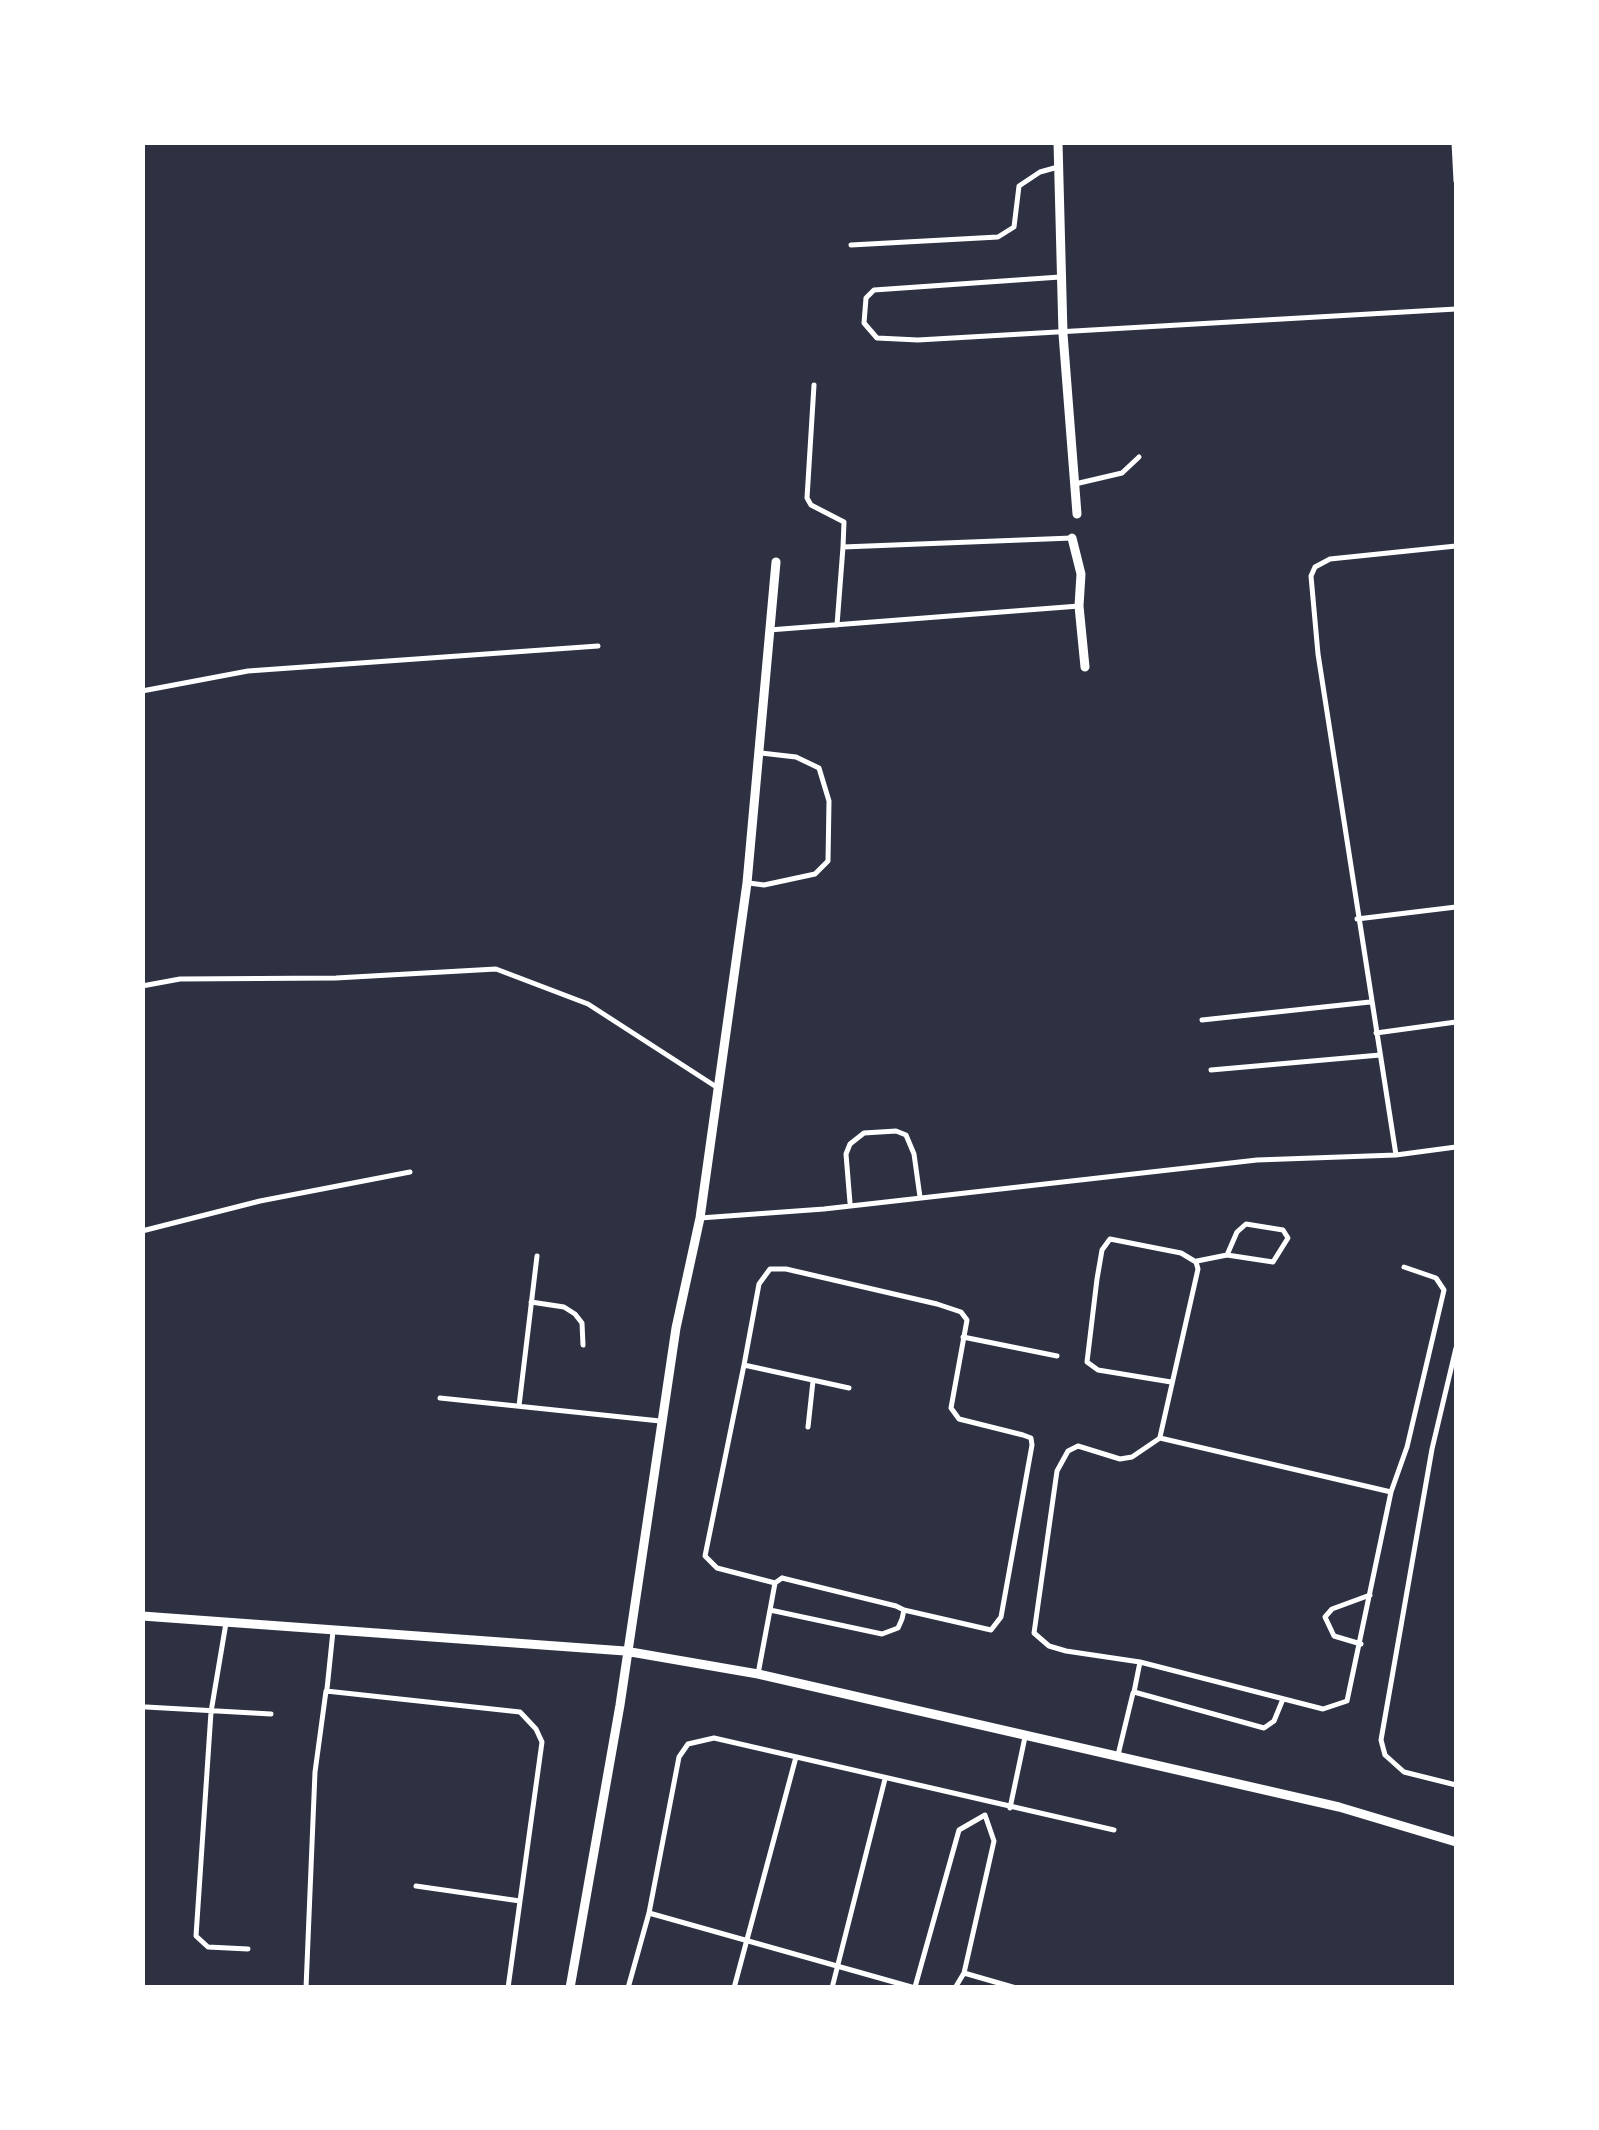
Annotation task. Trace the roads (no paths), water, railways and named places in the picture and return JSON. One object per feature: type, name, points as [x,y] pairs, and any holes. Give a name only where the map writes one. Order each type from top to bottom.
[{"type":"street","points":[[1058,142],[1060,277],[1077,514]]},
{"type":"street","points":[[1072,538],[1081,574],[1079,606],[1085,667]]},
{"type":"street","points":[[570,1988],[700,1218],[748,883],[776,562]]},
{"type":"street","points":[[142,1616],[625,1651],[758,1674],[1339,1806],[1456,1842]]},
{"type":"lane","points":[[1454,142],[1456,181]]},
{"type":"lane","points":[[851,245],[998,238],[1014,227],[1020,186],[1040,172],[1058,167]]},
{"type":"lane","points":[[1060,277],[874,290],[866,298],[864,323],[877,338],[918,340],[1456,309]]},
{"type":"lane","points":[[814,386],[807,498],[810,504],[844,522],[836,625]]},
{"type":"lane","points":[[1075,484],[1122,473],[1139,457]]},
{"type":"lane","points":[[842,546],[1072,538]]},
{"type":"lane","points":[[1396,1155],[1370,1002],[1310,576],[1315,567],[1330,559],[1456,546]]},
{"type":"lane","points":[[769,630],[1079,606]]},
{"type":"lane","points":[[142,691],[248,671],[598,646]]},
{"type":"lane","points":[[748,883],[764,885],[815,874],[828,861],[829,802],[819,768],[796,757],[761,753]]},
{"type":"lane","points":[[1358,918],[1456,908]]},
{"type":"lane","points":[[142,986],[180,979],[336,978],[496,968],[588,1004],[718,1088]]},
{"type":"lane","points":[[1202,1020],[1370,1002]]},
{"type":"lane","points":[[1376,1032],[1456,1022]]},
{"type":"lane","points":[[1211,1070],[1380,1055]]},
{"type":"lane","points":[[850,1202],[846,1166],[850,1144],[864,1132],[896,1130],[906,1135],[914,1154],[920,1196]]},
{"type":"lane","points":[[700,1218],[824,1209],[850,1202],[1258,1160],[1396,1155],[1456,1147]]},
{"type":"lane","points":[[142,1231],[260,1201],[410,1172]]},
{"type":"lane","points":[[1171,1382],[1089,1367],[1085,1358],[1107,1242],[1117,1238],[1196,1262],[1227,1255],[1273,1262],[1288,1238],[1283,1230],[1246,1224],[1237,1232],[1227,1255]]},
{"type":"lane","points":[[519,1406],[537,1256]]},
{"type":"lane","points":[[1196,1262],[1196,1285],[1160,1438],[1132,1457],[1120,1458],[1078,1446],[1061,1460],[1032,1624],[1038,1639],[1049,1646],[1140,1662],[1323,1709],[1347,1701],[1391,1492],[1408,1447],[1444,1290],[1436,1278],[1404,1267]]},
{"type":"lane","points":[[758,1674],[775,1583],[782,1578],[991,1630],[1001,1617],[1032,1445],[1031,1438],[1024,1435],[958,1419],[954,1413],[950,1396],[967,1320],[961,1312],[786,1269],[770,1270],[759,1284],[705,1556],[717,1568],[775,1583]]},
{"type":"lane","points":[[532,1302],[564,1306],[575,1314],[582,1323],[583,1345]]},
{"type":"lane","points":[[963,1337],[1057,1356]]},
{"type":"lane","points":[[1456,1348],[1432,1449],[1381,1740],[1392,1765],[1456,1785]]},
{"type":"lane","points":[[744,1365],[849,1388]]},
{"type":"lane","points":[[808,1427],[813,1381]]},
{"type":"lane","points":[[440,1398],[663,1421]]},
{"type":"lane","points":[[1160,1438],[1391,1492]]},
{"type":"lane","points":[[1361,1644],[1334,1636],[1324,1619],[1332,1610],[1370,1596]]},
{"type":"lane","points":[[770,1610],[882,1634],[898,1628],[904,1610]]},
{"type":"lane","points":[[226,1620],[211,1712],[196,1936],[208,1946],[248,1949]]},
{"type":"lane","points":[[306,1988],[315,1772],[334,1643],[332,1628]]},
{"type":"lane","points":[[1117,1758],[1140,1662]]},
{"type":"lane","points":[[326,1691],[520,1712],[542,1742],[508,1988]]},
{"type":"lane","points":[[1134,1692],[1264,1728],[1274,1721],[1283,1699]]},
{"type":"lane","points":[[146,1707],[271,1714]]},
{"type":"lane","points":[[1010,1808],[1025,1737]]},
{"type":"lane","points":[[628,1988],[649,1913],[678,1757],[688,1744],[714,1738],[1114,1830]]},
{"type":"lane","points":[[734,1988],[796,1758]]},
{"type":"lane","points":[[832,1988],[886,1778]]},
{"type":"lane","points":[[955,1988],[964,1974],[994,1841],[985,1816],[989,1801]]},
{"type":"lane","points":[[649,1913],[915,1987],[959,1830],[985,1816]]},
{"type":"lane","points":[[416,1886],[520,1901]]},
{"type":"lane","points":[[964,1974],[1016,1988]]}]
